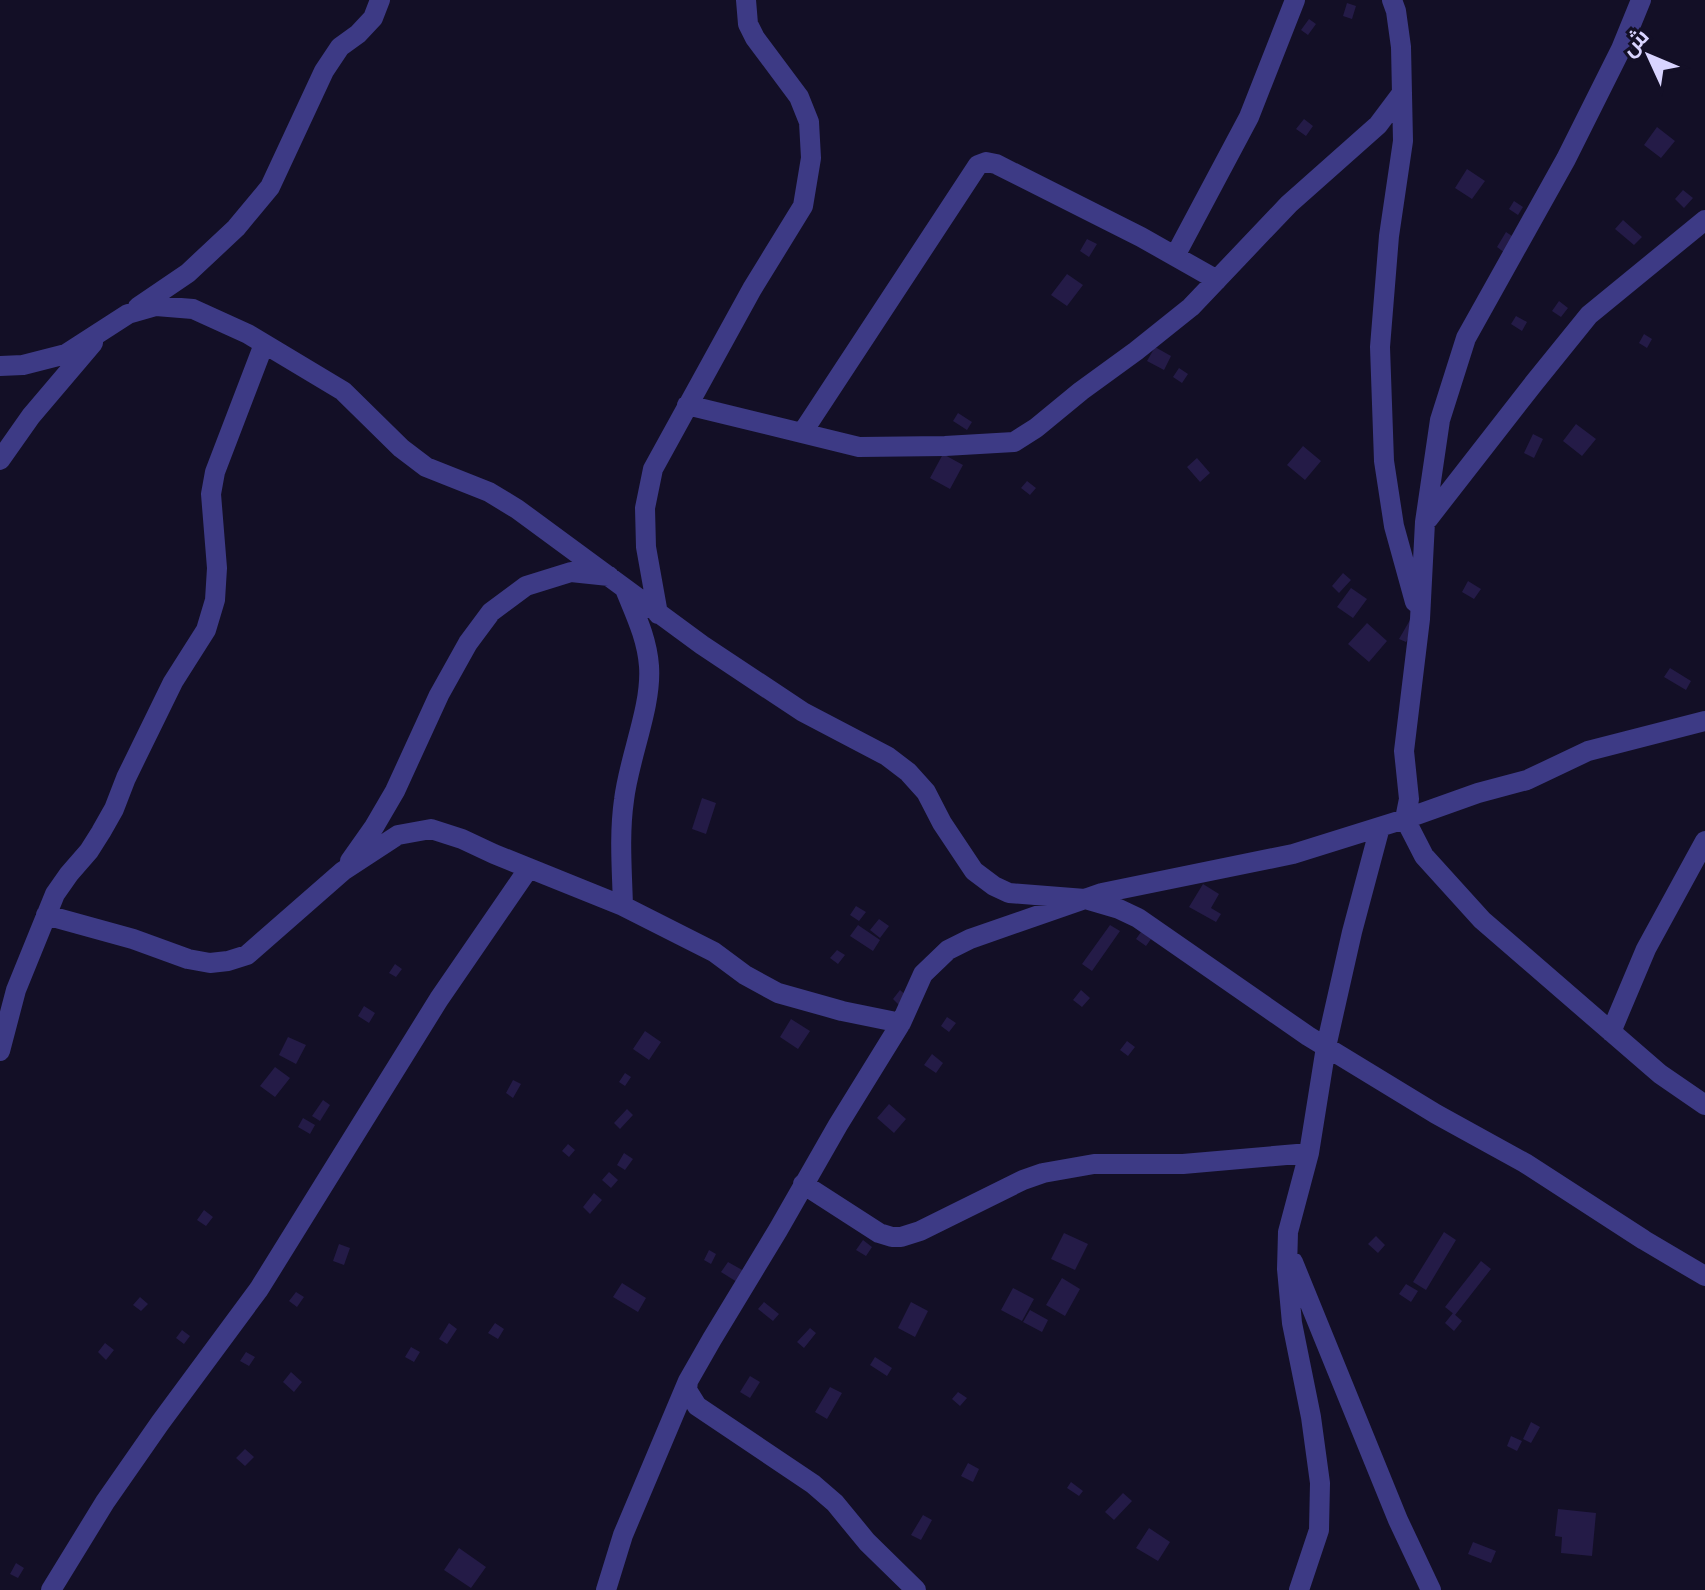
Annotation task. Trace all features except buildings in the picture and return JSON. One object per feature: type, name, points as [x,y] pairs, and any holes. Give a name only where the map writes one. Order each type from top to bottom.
[{"type":"street","points":[[0,366],[23,365],[66,354],[188,273],[236,228],[270,187],[324,71],[340,47],[373,18],[380,0]]},
{"type":"street","points":[[658,614],[646,547],[645,508],[653,469],[752,289],[803,206],[811,158],[809,122],[799,97],[755,38],[748,24],[746,0]]},
{"type":"street","points":[[1175,256],[1249,117],[1295,0]]},
{"type":"street","points":[[1392,0],[1401,47],[1403,141],[1389,236],[1380,347],[1384,461],[1394,526],[1420,619]]},
{"type":"street","points":[[1641,0],[1621,49],[1566,159],[1466,338],[1440,420],[1425,522],[1420,619],[1404,751],[1409,799],[1405,819],[1424,856],[1482,920],[1660,1074],[1705,1105]]},
{"type":"street","points":[[687,405],[859,447],[1014,442],[1191,307],[1289,204],[1378,125],[1402,93]]},
{"type":"street","points":[[802,433],[978,165],[986,162],[996,164],[1105,219],[1217,280]]},
{"type":"street","points":[[1425,522],[1589,315],[1705,220]]},
{"type":"street","points":[[128,314],[156,306],[193,309],[264,344],[343,391],[401,448],[426,467],[489,492],[517,509],[658,614],[803,712],[887,756],[908,772],[926,792],[942,823],[974,871],[994,886],[1009,893],[1085,899],[1138,918],[1326,1047],[1436,1114],[1525,1163],[1705,1276]]},
{"type":"street","points":[[0,460],[31,416],[103,331]]},
{"type":"street","points":[[0,1051],[16,990],[55,894],[89,851],[107,821],[173,682],[206,630],[215,600],[217,568],[211,494],[215,472],[264,344]]},
{"type":"street","points":[[343,871],[395,791],[439,695],[468,643],[491,612],[526,586],[571,572],[617,582]]},
{"type":"street","points":[[617,582],[644,636],[649,667],[646,699],[623,803],[623,906]]},
{"type":"street","points":[[606,1590],[623,1535],[688,1381],[901,1023],[923,974],[948,950],[970,939],[1102,893],[1293,854],[1527,780],[1588,751],[1705,721]]},
{"type":"street","points":[[1299,1590],[1319,1530],[1320,1483],[1311,1417],[1292,1323],[1287,1269],[1288,1232],[1309,1153],[1326,1047],[1352,932],[1380,827]]},
{"type":"street","points":[[46,915],[133,939],[188,959],[210,963],[228,961],[247,955],[343,871],[398,835],[431,829],[623,906],[714,952],[745,975],[778,993],[901,1023]]},
{"type":"street","points":[[1611,1032],[1646,949],[1705,841]]},
{"type":"street","points":[[51,1590],[105,1502],[259,1289],[439,999],[529,868]]},
{"type":"street","points":[[803,1184],[879,1233],[901,1237],[1043,1173],[1094,1164],[1183,1164],[1309,1153]]},
{"type":"street","points":[[1288,1248],[1398,1520],[1431,1590]]},
{"type":"street","points":[[688,1381],[687,1390],[697,1406],[813,1484],[835,1503],[867,1542],[916,1590]]}]
